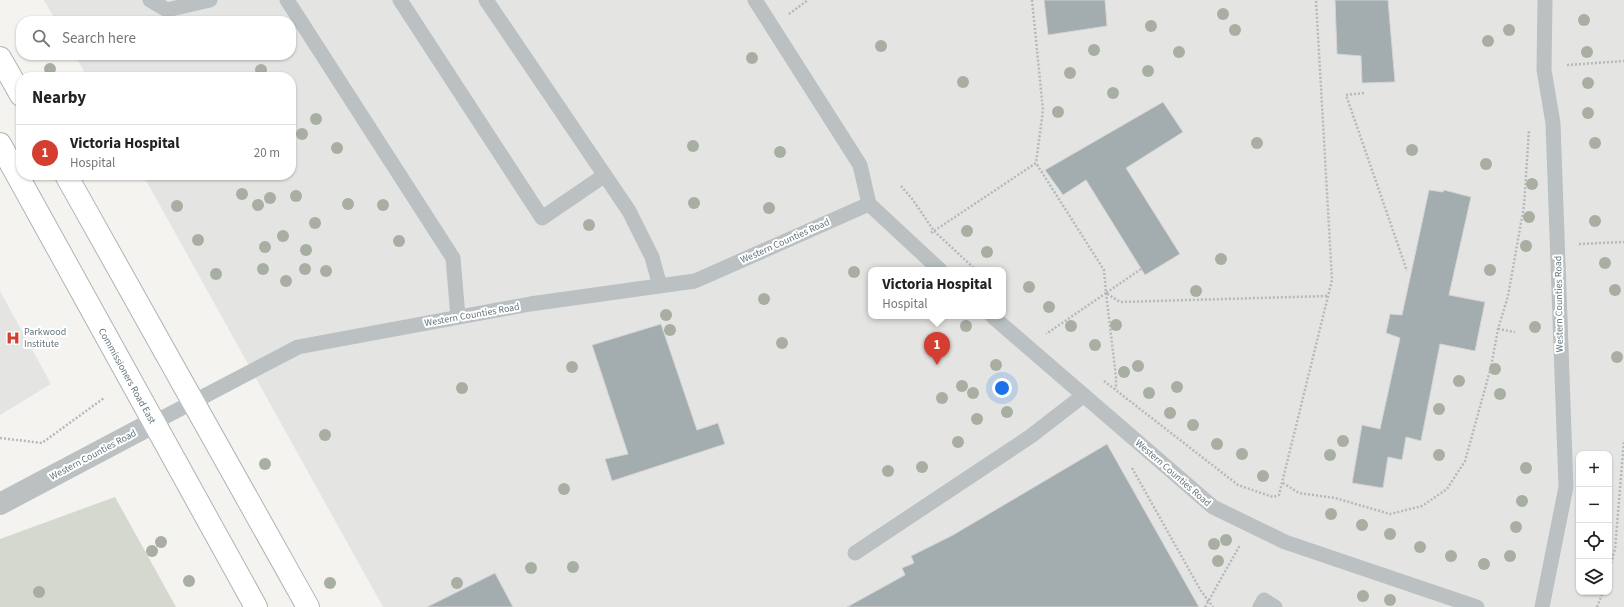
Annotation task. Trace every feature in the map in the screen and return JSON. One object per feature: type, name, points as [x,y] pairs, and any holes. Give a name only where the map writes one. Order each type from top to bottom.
[{"type":"main road","points":[[0,58],[16,86]]},
{"type":"main road","name":"Commissioners Road East","points":[[0,144],[16,173]]},
{"type":"main road","name":"Commissioners Road East","points":[[20,180],[153,424],[256,607]]},
{"type":"main road","points":[[69,180],[308,607]]},
{"type":"street","name":"Western Counties Road","points":[[0,504],[153,424]]},
{"type":"lane","points":[[150,0],[167,10],[210,0]]},
{"type":"lane","points":[[287,0],[453,258],[458,317]]},
{"type":"lane","points":[[400,0],[542,218],[605,175]]},
{"type":"lane","points":[[486,0],[629,211],[652,257],[660,286]]},
{"type":"lane","points":[[755,0],[860,165],[869,204],[937,267]]},
{"type":"lane","name":"Western Counties Road","points":[[1542,607],[1566,487],[1558,315],[1553,123],[1545,66],[1545,0]]},
{"type":"lane","name":"Western Counties Road","points":[[153,424],[193,401],[298,347],[530,304],[695,281],[869,204]]},
{"type":"lane","name":"Western Counties Road","points":[[995,319],[1213,507],[1285,542],[1477,607]]},
{"type":"lane","points":[[855,553],[1031,436],[1084,395]]},
{"type":"lane","points":[[1260,607],[1264,600],[1275,607]]},
{"type":"path","points":[[1032,0],[1043,110],[1036,163],[1104,270],[1116,377],[1116,390]]},
{"type":"path","points":[[1098,376],[1238,485],[1273,497],[1279,495],[1332,280],[1316,0]]},
{"type":"path","points":[[1545,66],[1624,61]]},
{"type":"path","points":[[1364,93],[1346,95],[1407,271]]},
{"type":"path","points":[[1282,483],[1299,493],[1336,498],[1390,514],[1422,506],[1448,489],[1465,461],[1491,367],[1498,329],[1513,273],[1524,206],[1530,123]]},
{"type":"path","points":[[913,246],[1036,163]]},
{"type":"path","points":[[901,186],[914,200],[934,231],[973,267]]},
{"type":"path","points":[[1557,248],[1590,242],[1624,242]]},
{"type":"path","points":[[1045,335],[1141,269]]},
{"type":"path","points":[[1106,293],[1120,302],[1328,296]]},
{"type":"path","points":[[1498,329],[1515,332]]},
{"type":"path","points":[[1040,330],[1051,340]]},
{"type":"path","points":[[0,438],[42,443],[104,398]]},
{"type":"path","points":[[1612,560],[1615,549],[1624,440]]},
{"type":"path","points":[[1129,462],[1201,591],[1213,607]]},
{"type":"path","points":[[1205,607],[1251,526]]},
{"type":"path","points":[[1597,607],[1602,595]]},
{"type":"shaded area","points":[[44,0],[1624,0],[1624,607],[383,607],[146,180],[296,180],[296,72],[84,72],[78,60],[296,60],[296,16],[53,16]]},
{"type":"shaded area","name":"Parkwood Institute","points":[[0,291],[51,384],[0,415]]},
{"type":"shaded area","points":[[115,497],[176,607],[0,607],[0,539]]},
{"type":"building","points":[[1044,0],[1105,0],[1107,26],[1048,35]]},
{"type":"building","points":[[1335,0],[1388,0],[1395,82],[1362,83],[1361,56],[1337,54]]},
{"type":"building","points":[[1163,102],[1183,132],[1126,168],[1180,254],[1145,275],[1086,180],[1063,195],[1045,170]]},
{"type":"building","points":[[1429,190],[1443,192],[1444,190],[1471,197],[1449,295],[1485,302],[1475,351],[1440,344],[1421,441],[1406,437],[1402,460],[1388,457],[1383,488],[1352,483],[1362,425],[1380,429],[1400,338],[1386,333],[1390,314],[1402,315]]},
{"type":"building","points":[[661,324],[697,430],[718,423],[725,444],[612,481],[605,459],[628,454],[592,345]]},
{"type":"building","points":[[1107,444],[1199,607],[847,607],[905,575],[902,568],[914,563],[911,556],[953,535]]},
{"type":"building","points":[[495,573],[513,607],[427,607]]},
{"type":"place","name":"Parkwood Institute","points":[[13,338]]},
{"type":"place","name":"Victoria Hospital","points":[[937,365]]}]
